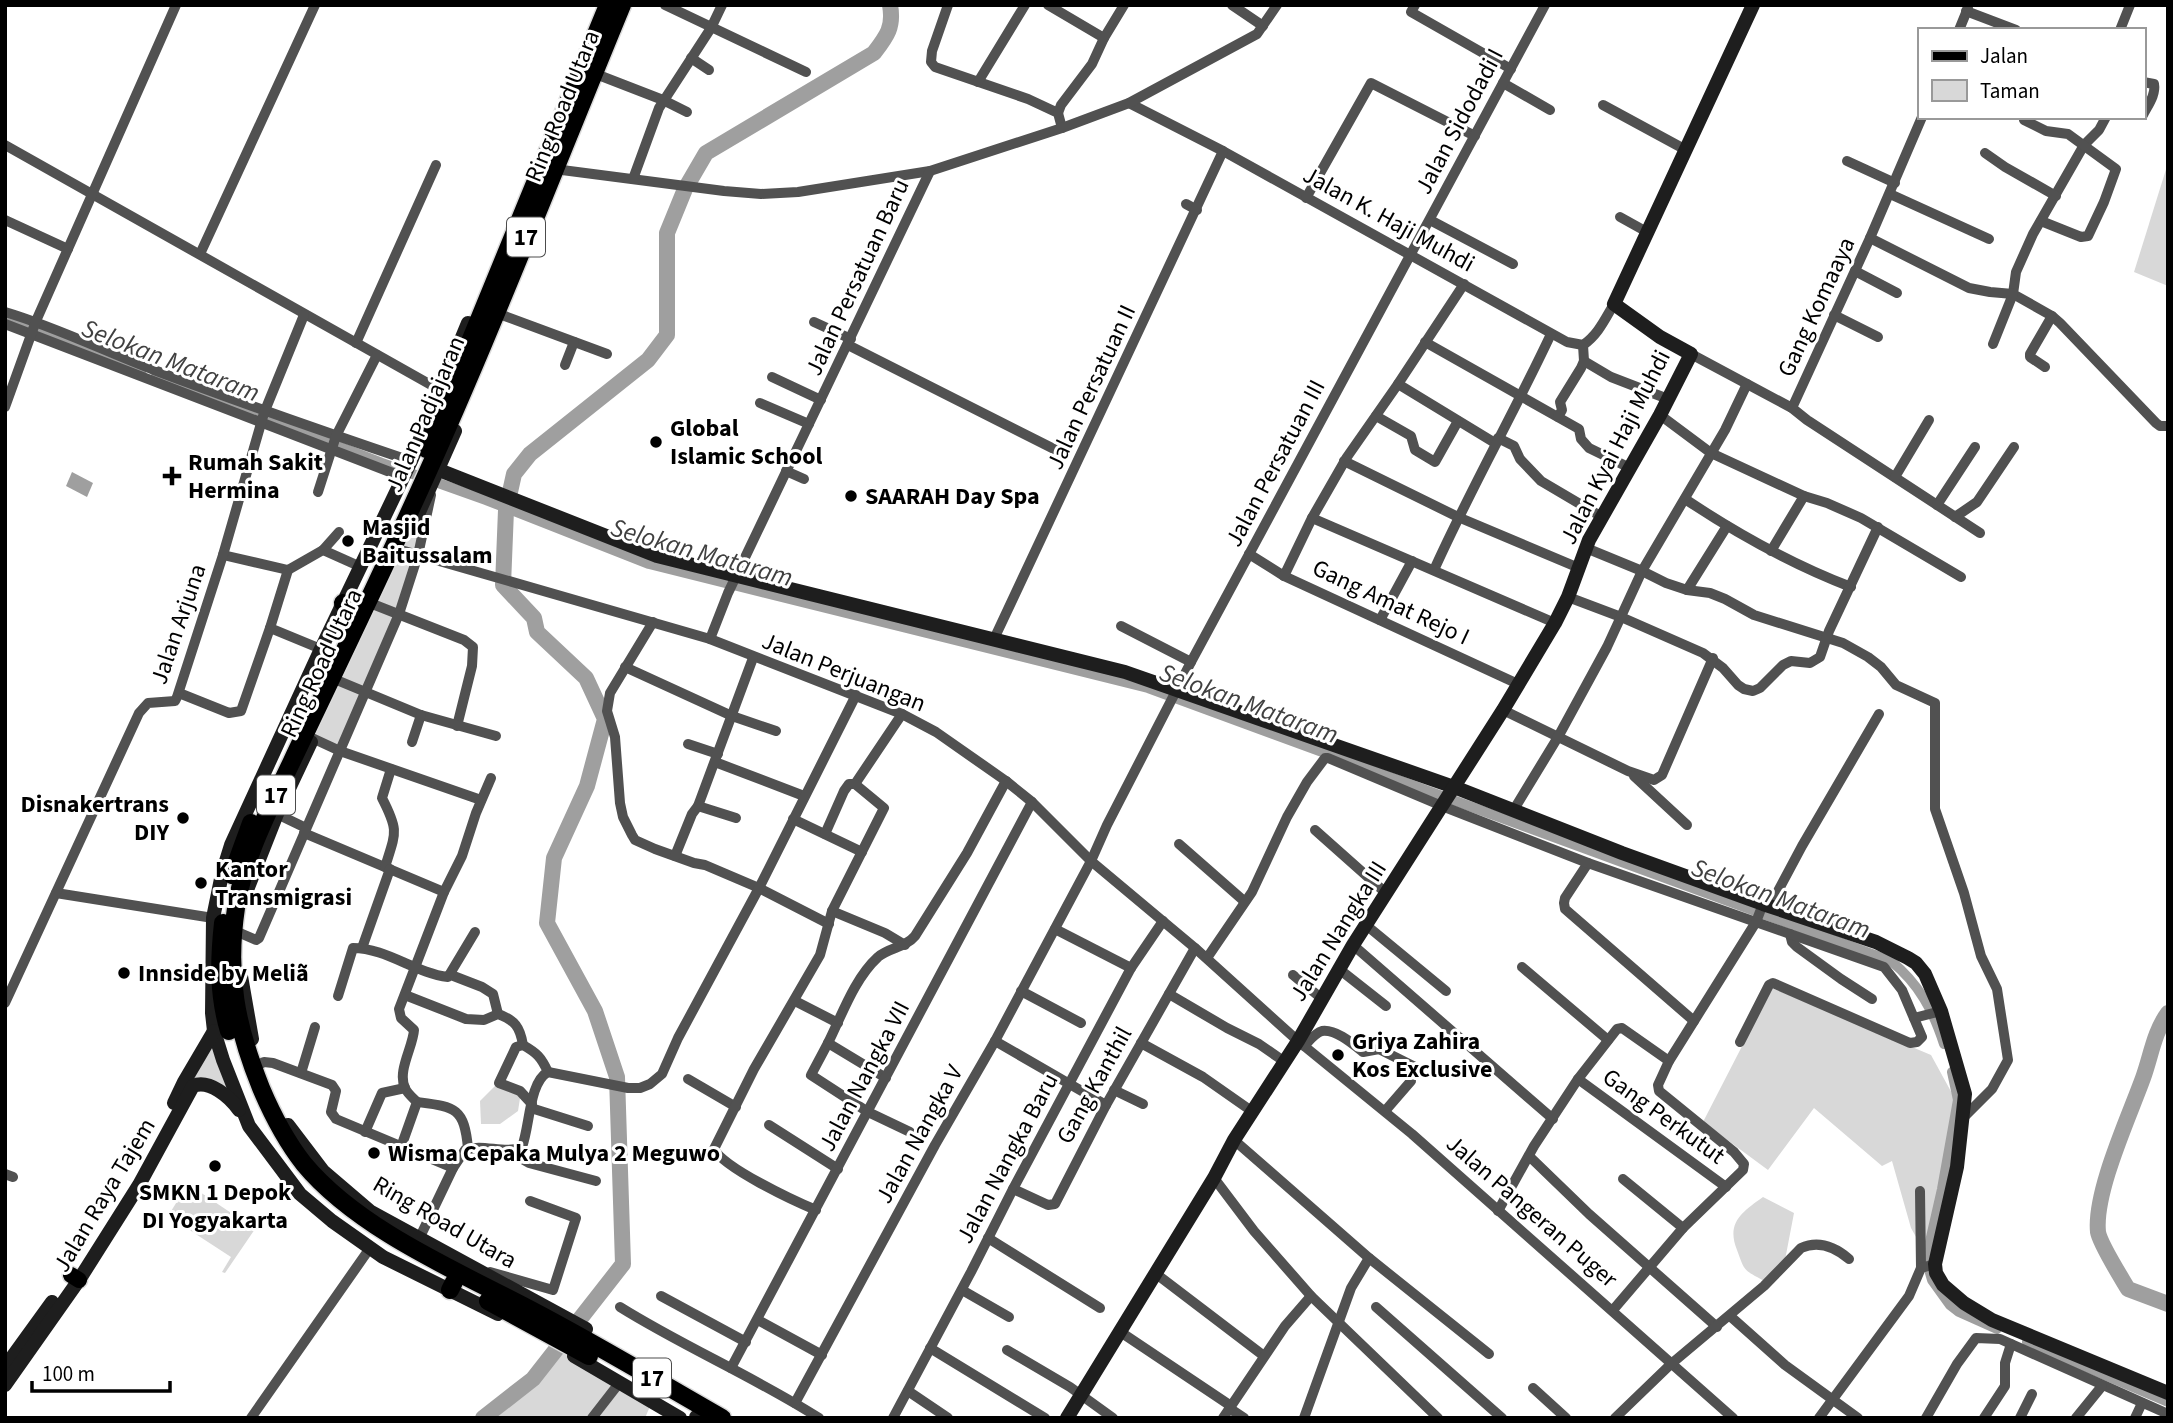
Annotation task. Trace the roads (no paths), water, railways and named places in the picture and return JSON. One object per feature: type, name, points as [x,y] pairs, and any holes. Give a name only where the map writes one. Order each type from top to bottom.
[{"type":"highway","name":"Jalan Padjajaran","points":[[608,5],[448,397],[443,423],[291,774],[264,821],[240,889],[233,951],[233,989],[239,1026],[249,1058],[273,1115],[304,1163],[346,1204],[394,1237],[548,1325],[722,1418]]},
{"type":"highway","name":"Jalan Padjajaran","points":[[448,397],[486,346],[622,5]]},
{"type":"highway","name":"Jalan Padjajaran","points":[[421,474],[347,606],[239,851],[225,909],[220,951],[220,989],[228,1026],[244,1071],[266,1122],[297,1169],[341,1214],[388,1247],[452,1286],[548,1325]]},
{"type":"highway","name":"Jalan Padjajaran","points":[[578,1342],[696,1417]]},
{"type":"highway","points":[[578,1342],[632,1359],[736,1418]]},
{"type":"street","points":[[5,407],[33,328],[176,5]]},
{"type":"street","points":[[200,254],[315,5]]},
{"type":"street","name":"Ring Road Utara","points":[[548,1325],[467,1265],[362,1206],[316,1163],[282,1116],[258,1065],[242,985],[240,933],[246,891],[291,774],[313,738],[401,550],[421,474],[448,397],[600,5]]},
{"type":"street","name":"Ring Road Utara","points":[[452,1286],[383,1257],[332,1221],[300,1194],[249,1126],[214,1031],[211,986],[213,918],[222,874],[232,845],[321,649],[347,606],[361,568],[421,474],[502,315],[629,5]]},
{"type":"street","points":[[665,5],[806,72]]},
{"type":"street","points":[[633,179],[663,100],[711,28],[722,5]]},
{"type":"street","points":[[948,5],[932,51],[931,62],[935,67],[1028,99],[1058,113]]},
{"type":"street","points":[[978,82],[1025,5]]},
{"type":"street","points":[[1048,5],[1060,8],[1104,38]]},
{"type":"street","points":[[1062,128],[1058,113],[1061,105],[1092,64],[1124,5]]},
{"type":"street","points":[[1232,5],[1263,26]]},
{"type":"street","name":"Jalan Persatuan Baru","points":[[710,639],[735,578],[930,171],[1129,103],[1257,34],[1276,5]]},
{"type":"street","points":[[1415,5],[1411,12],[1511,68]]},
{"type":"street","name":"Jalan Sidodadi I","points":[[1410,256],[1545,5]]},
{"type":"street","points":[[1558,417],[1562,410],[1560,402],[1584,361],[1583,345],[1597,333],[1614,304],[1753,5]]},
{"type":"street","points":[[2121,28],[2130,5]]},
{"type":"street","points":[[1960,28],[1967,8],[2012,28]]},
{"type":"street","points":[[691,58],[709,70]]},
{"type":"street","points":[[601,76],[687,111]]},
{"type":"street","points":[[2145,82],[2154,84],[2155,88],[2145,112]]},
{"type":"street","points":[[1306,198],[1371,83],[1475,136]]},
{"type":"street","points":[[1503,83],[1550,110]]},
{"type":"street","name":"Jalan K. Haji Muhdi","points":[[1129,103],[1223,151],[1551,334],[1567,342],[1583,345]]},
{"type":"street","points":[[1603,106],[1686,150]]},
{"type":"street","name":"Gang Komaaya","points":[[1691,354],[1792,408],[1870,239],[1921,119]]},
{"type":"street","points":[[1993,344],[2033,234],[2084,145],[2099,130],[2105,119]]},
{"type":"street","points":[[2024,120],[2046,131],[2068,134],[2116,169],[2088,236],[2081,237],[2041,221]]},
{"type":"street","points":[[5,145],[448,397]]},
{"type":"street","name":"Jalan Persatuan II","points":[[994,639],[1223,151]]},
{"type":"street","points":[[1986,153],[2005,167],[2056,195]]},
{"type":"street","points":[[1847,161],[1895,183]]},
{"type":"street","points":[[356,343],[436,165]]},
{"type":"street","points":[[562,170],[761,194],[798,192],[930,171]]},
{"type":"street","points":[[1890,194],[1989,239]]},
{"type":"street","points":[[1186,204],[1197,210]]},
{"type":"street","points":[[1620,218],[1647,232]]},
{"type":"street","points":[[5,220],[68,249]]},
{"type":"street","points":[[1430,220],[1513,264]]},
{"type":"street","points":[[1870,239],[1969,288],[2012,294],[2052,316],[2156,423],[2168,426]]},
{"type":"street","name":"Jalan Persatuan III","points":[[1174,695],[1410,256]]},
{"type":"street","points":[[1855,271],[1897,293]]},
{"type":"street","points":[[1284,576],[1312,517],[1344,461],[1464,284]]},
{"type":"street","name":"Jalan Kyai Haji Muhdi","points":[[1503,710],[1555,622],[1568,597],[1586,548],[1691,354],[1660,337],[1614,304]]},
{"type":"street","points":[[5,312],[33,328]]},
{"type":"street","name":"Jalan Arjuna","points":[[56,894],[139,713],[148,704],[176,701],[223,555],[263,416],[304,315]]},
{"type":"street","points":[[502,315],[607,354]]},
{"type":"street","points":[[1834,315],[1878,337]]},
{"type":"street","points":[[2045,366],[2030,357],[2030,354],[2052,316]]},
{"type":"street","points":[[814,322],[1062,453]]},
{"type":"street","points":[[5,324],[33,328],[153,369],[334,443],[657,556],[735,578],[1125,672],[1174,695],[1453,788],[1764,906],[1876,942],[1908,958],[1925,974],[1940,1012],[1965,1094],[1957,1167],[1928,1265],[1909,1296],[1819,1418]]},
{"type":"street","points":[[1434,570],[1496,440],[1521,397],[1551,334]]},
{"type":"street","points":[[565,365],[574,342]]},
{"type":"street","points":[[1425,342],[1579,429],[1581,439],[1589,448],[1630,468]]},
{"type":"street","points":[[318,492],[334,443],[377,355]]},
{"type":"street","points":[[1584,361],[1611,377],[1668,400]]},
{"type":"street","points":[[772,377],[821,400]]},
{"type":"street","points":[[1398,384],[1458,421],[1514,446],[1520,459],[1541,481],[1602,517]]},
{"type":"street","points":[[1513,811],[1558,737],[1607,647],[1642,571],[1734,415],[1747,384]]},
{"type":"street","points":[[760,403],[809,424]]},
{"type":"street","points":[[1792,408],[1980,533]]},
{"type":"street","points":[[1660,415],[1711,453],[1878,527],[1961,576]]},
{"type":"street","points":[[1376,416],[1411,436],[1415,450],[1435,461],[1458,421]]},
{"type":"street","points":[[1895,477],[1929,420]]},
{"type":"street","points":[[240,933],[256,940],[259,938],[400,614],[432,496],[421,474],[334,443]]},
{"type":"street","points":[[1937,505],[1975,447]]},
{"type":"street","points":[[1955,517],[1977,502],[2014,447]]},
{"type":"street","points":[[1344,461],[1458,517],[1579,568]]},
{"type":"street","points":[[786,471],[804,479]]},
{"type":"street","points":[[1771,551],[1804,496]]},
{"type":"street","points":[[1685,499],[1771,551],[1809,571],[1851,587]]},
{"type":"street","points":[[1312,517],[1555,622]]},
{"type":"street","points":[[1687,590],[1727,526]]},
{"type":"street","points":[[1568,597],[1621,617],[1713,658],[1738,685],[1753,691],[1791,661],[1810,663],[1817,660],[1878,527]]},
{"type":"street","points":[[223,555],[288,570],[323,550],[339,532]]},
{"type":"street","points":[[1586,548],[1665,583],[1725,598],[1754,615],[1843,643],[1881,667],[1896,685],[1935,703],[1935,809],[1964,893],[1980,956],[1997,989],[2008,1060],[1992,1089],[1963,1118]]},
{"type":"street","points":[[323,550],[361,568]]},
{"type":"street","name":"Jalan Perjuangan","points":[[401,550],[710,639],[753,658],[856,695],[936,732],[1032,802],[1091,861],[1207,958],[1301,1043]]},
{"type":"street","name":"Gang Amat Rejo I","points":[[1249,554],[1284,576],[1518,684]]},
{"type":"street","points":[[1380,620],[1412,561]]},
{"type":"street","points":[[178,693],[229,713],[241,711],[288,570]]},
{"type":"street","points":[[375,605],[464,640],[473,647],[472,666],[457,726]]},
{"type":"street","points":[[653,622],[610,693],[607,711],[615,737],[623,817],[635,839],[760,888],[829,924]]},
{"type":"street","points":[[1121,626],[1191,662]]},
{"type":"street","points":[[270,628],[321,649]]},
{"type":"street","points":[[675,856],[692,814],[698,806],[753,658]]},
{"type":"street","points":[[1503,710],[1628,771],[1654,780],[1662,775],[1713,658]]},
{"type":"street","points":[[625,667],[732,716],[776,731]]},
{"type":"street","points":[[339,681],[421,715],[496,736]]},
{"type":"street","points":[[419,1239],[453,1168],[468,1148],[520,1149],[524,1143],[531,1106],[541,1076],[548,1072],[602,1084],[640,1088],[662,1074],[678,1038],[760,888],[856,695]]},
{"type":"street","points":[[1091,861],[1174,695]]},
{"type":"street","name":"Jalan Nangka III","points":[[1068,1418],[1214,1178],[1234,1140],[1285,1062],[1301,1043],[1321,998],[1353,945],[1503,710]]},
{"type":"street","points":[[825,834],[847,786],[855,784],[902,714]]},
{"type":"street","points":[[1726,1186],[1743,1170],[1744,1164],[1734,1152],[1659,1091],[1658,1085],[1669,1061],[1802,846],[1879,714]]},
{"type":"street","points":[[412,741],[421,715]]},
{"type":"street","points":[[313,738],[340,751],[481,800]]},
{"type":"street","points":[[688,744],[804,796]]},
{"type":"street","points":[[1207,958],[1255,886],[1300,794],[1326,757],[1588,863],[1884,967],[1902,990],[1917,1017],[1922,1037],[1917,1042],[1910,1043],[1775,983],[1768,987],[1740,1042]]},
{"type":"street","points":[[362,948],[388,868],[395,830],[394,821],[382,798],[391,769]]},
{"type":"street","points":[[1628,771],[1687,825]]},
{"type":"street","points":[[468,1148],[466,1129],[460,1114],[442,1105],[417,1102],[405,1088],[405,1068],[414,1032],[413,1027],[399,1016],[399,1009],[491,778]]},
{"type":"street","points":[[910,1132],[868,1112],[811,1076],[867,968],[887,950],[905,946],[915,936],[967,853],[1006,781]]},
{"type":"street","points":[[816,1210],[784,1197],[744,1173],[714,1151],[714,1147],[754,1069],[820,955],[832,911],[884,808],[855,784]]},
{"type":"street","name":"Jalan Nangka VII","points":[[732,1368],[1032,802]]},
{"type":"street","points":[[698,806],[736,818]]},
{"type":"street","points":[[277,814],[305,830],[444,892]]},
{"type":"street","points":[[793,819],[862,852]]},
{"type":"street","points":[[1315,830],[1387,894]]},
{"type":"street","points":[[1179,844],[1244,901]]},
{"type":"street","name":"Jalan Nangka V","points":[[795,1402],[995,1041],[1091,861]]},
{"type":"street","points":[[1588,863],[1565,898],[1566,909],[1694,1021]]},
{"type":"street","points":[[5,1003],[56,894],[213,918]]},
{"type":"street","points":[[832,911],[886,933],[905,946]]},
{"type":"street","name":"Jalan Nangka Baru","points":[[893,1418],[1131,968],[1163,921]]},
{"type":"street","points":[[1366,925],[1447,991]]},
{"type":"street","points":[[1055,929],[1131,968]]},
{"type":"street","points":[[451,975],[475,932]]},
{"type":"street","points":[[1790,934],[1797,947],[1872,999]]},
{"type":"street","points":[[1353,945],[1553,1119]]},
{"type":"street","points":[[338,996],[352,950],[362,948],[482,987],[493,994],[498,1013]]},
{"type":"street","name":"Gang Kanthil","points":[[1013,1189],[1048,1205],[1055,1204],[1114,1090],[1195,948]]},
{"type":"street","points":[[1522,967],[1608,1040]]},
{"type":"street","points":[[1339,969],[1386,1006]]},
{"type":"street","points":[[1293,975],[1321,998]]},
{"type":"street","points":[[1021,991],[1081,1023]]},
{"type":"street","points":[[1169,994],[1259,1044],[1285,1062]]},
{"type":"street","points":[[405,995],[466,1019],[484,1020],[498,1013],[509,1017],[521,1031],[523,1045],[541,1058],[548,1072]]},
{"type":"street","points":[[795,1000],[838,1023]]},
{"type":"street","points":[[1917,1017],[1940,1012]]},
{"type":"street","points":[[301,1073],[315,1027]]},
{"type":"street","points":[[1498,1210],[1578,1079],[1617,1029],[1622,1028],[1669,1061]]},
{"type":"street","name":"Jalan Raya Tajem","points":[[5,1385],[133,1182],[184,1082],[214,1031]]},
{"type":"street","points":[[1301,1043],[1326,1031],[1340,1036],[1363,1052],[1379,1049],[1415,1067]]},
{"type":"street","points":[[995,1041],[1106,1105]]},
{"type":"street","points":[[1141,1043],[1203,1077],[1253,1112]]},
{"type":"street","name":"Jalan Pangeran Puger","points":[[1301,1043],[1385,1111],[1613,1310],[1726,1415]]},
{"type":"street","points":[[828,1044],[886,1078]]},
{"type":"street","points":[[523,1045],[516,1047],[499,1083],[520,1091],[531,1106],[588,1126]]},
{"type":"street","points":[[258,1065],[264,1062],[273,1063],[335,1088],[332,1116],[453,1168]]},
{"type":"street","points":[[688,1079],[736,1107]]},
{"type":"street","name":"Gang Perkutut","points":[[1578,1079],[1726,1186],[1683,1228],[1613,1310]]},
{"type":"street","points":[[1385,1111],[1411,1081]]},
{"type":"street","name":"Jalan Raya Tajem","points":[[5,1367],[75,1277],[139,1185],[193,1086],[204,1084],[232,1100],[249,1126]]},
{"type":"street","points":[[365,1132],[382,1093],[405,1088]]},
{"type":"street","points":[[1114,1090],[1143,1104]]},
{"type":"street","points":[[401,1147],[417,1102]]},
{"type":"street","points":[[769,1125],[838,1169]]},
{"type":"street","points":[[1234,1140],[1369,1258],[1489,1354]]},
{"type":"street","points":[[517,1149],[522,1159],[528,1163],[596,1181]]},
{"type":"street","points":[[1529,1156],[1589,1214],[1717,1326]]},
{"type":"street","points":[[1214,1178],[1254,1231],[1311,1296],[1438,1418]]},
{"type":"street","points":[[1623,1180],[1683,1228]]},
{"type":"street","points":[[1920,1191],[1928,1265],[1942,1284],[2003,1333],[2011,1344],[2168,1414]]},
{"type":"street","points":[[467,1265],[552,1290],[576,1218],[530,1201]]},
{"type":"street","points":[[988,1238],[1100,1308]]},
{"type":"street","points":[[1615,1418],[1671,1364],[1764,1286],[1801,1248],[1807,1245],[1825,1245],[1840,1251],[1849,1259]]},
{"type":"street","points":[[251,1418],[370,1248]]},
{"type":"street","points":[[1304,1418],[1352,1289],[1369,1258]]},
{"type":"street","points":[[1155,1273],[1264,1356]]},
{"type":"street","points":[[962,1290],[1009,1317]]},
{"type":"street","points":[[662,1296],[746,1342]]},
{"type":"street","points":[[1223,1418],[1285,1326],[1311,1296]]},
{"type":"street","points":[[620,1307],[795,1402],[819,1418]]},
{"type":"street","points":[[1376,1307],[1502,1418]]},
{"type":"street","points":[[1730,1315],[1785,1365],[1858,1418]]},
{"type":"street","points":[[758,1320],[822,1355]]},
{"type":"street","points":[[1119,1331],[1244,1418]]},
{"type":"street","points":[[1926,1418],[1957,1363],[1976,1338],[2003,1333],[2168,1393]]},
{"type":"street","points":[[578,1342],[620,1382],[680,1418]]},
{"type":"street","points":[[1984,1418],[2005,1387],[2005,1363],[2011,1344]]},
{"type":"street","points":[[930,1348],[1045,1418]]},
{"type":"street","points":[[1007,1350],[1081,1394],[1113,1418]]},
{"type":"street","points":[[592,1418],[620,1382]]},
{"type":"street","points":[[2076,1418],[2102,1386]]},
{"type":"street","points":[[1533,1388],[1566,1418]]},
{"type":"street","points":[[908,1391],[948,1418]]},
{"type":"street","points":[[2020,1418],[2032,1394]]},
{"type":"street","points":[[2135,1418],[2142,1403]]},
{"type":"waterway","points":[[483,1418],[533,1379],[623,1264],[617,1077],[595,1011],[547,923],[554,858],[587,786],[605,719],[586,678],[537,632],[534,618],[503,585],[506,510],[514,474],[530,454],[648,360],[667,335],[667,233],[685,189],[706,153],[874,53],[888,31],[890,5]]},
{"type":"waterway","name":"Selokan Mataram","points":[[5,319],[142,370]]},
{"type":"waterway","name":"Selokan Mataram","points":[[156,376],[649,564],[1148,688],[1891,961],[1910,979],[1924,998],[1944,1044]]},
{"type":"waterway","points":[[2168,1013],[2156,1036],[2107,1176],[2098,1215],[2100,1237],[2128,1289],[2168,1304]]},
{"type":"waterway","name":"Selokan Mataram","points":[[1952,1072],[1958,1100],[1926,1259],[1932,1280],[1950,1305],[1959,1312],[1997,1329]]},
{"type":"waterway","name":"Selokan Mataram","points":[[2027,1342],[2168,1402]]},
{"type":"place","name":"Global Islamic School","points":[[656,442]]},
{"type":"place","name":"Rumah Sakit Hermina","points":[[172,476]]},
{"type":"place","name":"SAARAH Day Spa","points":[[851,496]]},
{"type":"place","name":"Masjid Baitussalam","points":[[348,541]]},
{"type":"place","name":"Disnakertrans DIY","points":[[183,818]]},
{"type":"place","name":"Kantor Transmigrasi","points":[[201,883]]},
{"type":"place","name":"Innside by Meliã","points":[[124,973]]},
{"type":"place","name":"Griya Zahira Kos Exclusive","points":[[1338,1055]]},
{"type":"place","name":"Wisma Cepaka Mulya 2 Meguwo","points":[[374,1153]]},
{"type":"place","name":"SMKN 1 Depok DI Yogyakarta","points":[[215,1166]]}]
